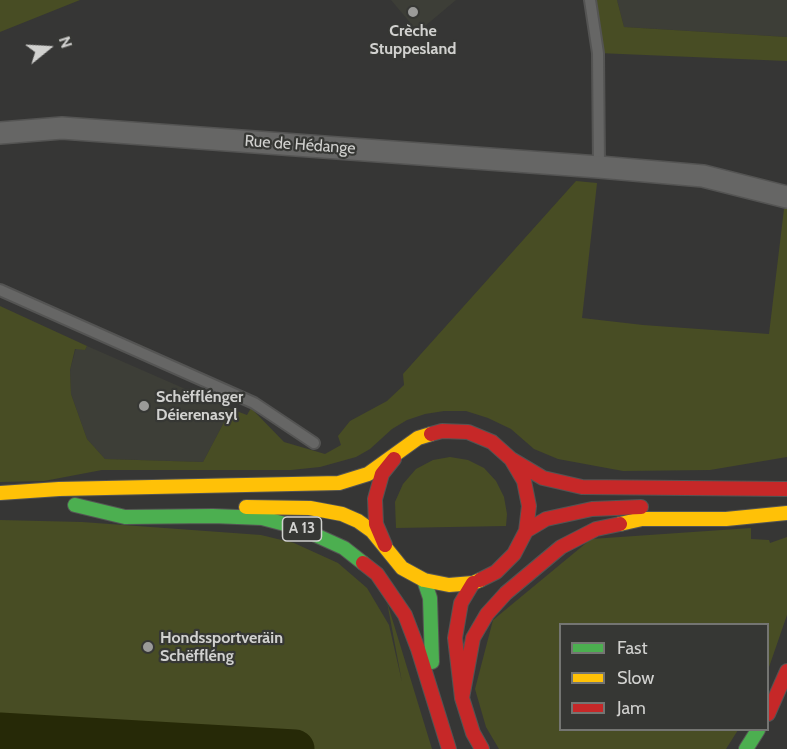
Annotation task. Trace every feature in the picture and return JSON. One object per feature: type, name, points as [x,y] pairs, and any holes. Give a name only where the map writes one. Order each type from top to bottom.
[{"type":"main road","points":[[0,493],[59,489],[339,483],[368,474],[418,438],[442,431],[468,432],[492,442],[511,459],[543,478],[582,487],[787,489]]},
{"type":"main road","points":[[397,453],[382,474],[375,499],[376,524],[386,548],[402,568],[424,580],[448,585],[473,583],[496,572],[514,554],[526,531],[529,506],[524,481],[511,459]]},
{"type":"main road","points":[[0,503],[43,504]]},
{"type":"main road","name":"A 13","points":[[386,548],[372,531],[358,520],[342,513],[310,508],[70,505],[125,518],[213,516],[262,518],[300,528],[344,548],[376,574],[405,615],[449,749]]},
{"type":"main road","points":[[526,531],[546,519],[592,509],[637,507],[787,512]]},
{"type":"main road","points":[[462,698],[473,638],[487,614],[506,593],[561,547],[596,529],[642,519],[726,519],[787,512]]},
{"type":"main road","name":"A 13","points":[[424,580],[430,598],[434,702]]},
{"type":"main road","points":[[473,583],[461,603],[455,638],[462,698],[473,734],[482,749]]},
{"type":"main road","points":[[769,712],[787,670]]},
{"type":"main road","points":[[746,749],[757,731]]},
{"type":"street","name":"Rue de Hédange","points":[[0,133],[62,128],[599,167],[703,176],[787,197]]},
{"type":"lane","points":[[590,0],[598,53],[599,167]]},
{"type":"lane","points":[[0,290],[254,403],[314,443]]},
{"type":"shaded area","points":[[391,0],[456,0],[418,32]]},
{"type":"shaded area","points":[[617,0],[787,0],[787,37],[624,27]]},
{"type":"shaded area","points":[[87,346],[231,409],[203,462],[105,459],[87,439],[71,394],[70,370],[76,348],[85,350]]},
{"type":"green space","points":[[0,0],[80,0],[0,32]]},
{"type":"green space","points":[[590,0],[617,0],[624,27],[787,37],[787,61],[598,53]]},
{"type":"green space","points":[[576,181],[597,183],[582,318],[769,334],[784,209],[787,209],[787,457],[710,470],[623,471],[558,459],[534,449],[511,429],[488,418],[466,411],[444,411],[407,420],[356,457],[320,467],[291,470],[102,470],[44,481],[0,482],[0,306],[87,346],[85,350],[75,349],[70,370],[71,394],[87,439],[105,459],[203,462],[231,409],[247,415],[251,408],[284,442],[325,454],[341,445],[338,436],[350,421],[387,401],[404,385],[403,374]]},
{"type":"green space","points":[[450,457],[468,460],[484,468],[496,481],[504,497],[507,514],[506,526],[396,528],[395,502],[403,484],[416,469],[433,460]]},
{"type":"green space","points":[[0,520],[82,522],[261,535],[294,543],[338,563],[367,588],[389,625],[402,682],[387,602],[432,749],[48,749],[0,745]]},
{"type":"green space","points":[[751,528],[751,539],[769,540],[770,543],[787,537],[787,615],[769,667],[769,623],[559,623],[559,731],[737,731],[726,749],[499,749],[486,727],[475,689],[493,620],[591,539]]},
{"type":"waterway","points":[[0,732],[295,749]]},
{"type":"traffic: fast","points":[[75,505],[125,517],[262,518],[300,528],[344,548],[363,563]]},
{"type":"traffic: fast","points":[[424,580],[430,598],[432,662]]},
{"type":"traffic: fast","points":[[746,749],[757,731]]},
{"type":"traffic: slow","points":[[0,493],[59,489],[339,483],[368,474],[418,438],[431,434]]},
{"type":"traffic: slow","points":[[246,507],[310,508],[342,514],[372,531],[402,568],[424,580],[449,585],[473,583],[480,580]]},
{"type":"traffic: slow","points":[[620,524],[642,519],[726,519],[787,513]]},
{"type":"traffic: jam","points":[[431,434],[442,431],[468,432],[492,442],[511,459],[543,478],[582,487],[787,489]]},
{"type":"traffic: jam","points":[[385,545],[376,524],[375,499],[382,474],[394,459]]},
{"type":"traffic: jam","points":[[480,580],[496,572],[514,554],[526,531],[529,506],[524,481],[511,459]]},
{"type":"traffic: jam","points":[[526,531],[546,519],[592,509],[641,507]]},
{"type":"traffic: jam","points":[[462,698],[473,638],[487,614],[506,593],[561,547],[596,529],[620,524]]},
{"type":"traffic: jam","points":[[363,563],[377,574],[405,615],[449,749]]},
{"type":"traffic: jam","points":[[473,583],[461,603],[455,638],[462,698],[473,733],[482,749]]},
{"type":"traffic: jam","points":[[769,712],[787,671]]},
{"type":"place","name":"Crèche Stuppesland","points":[[413,12]]},
{"type":"place","name":"Schëfflénger Déierenasyl","points":[[144,406]]},
{"type":"place","name":"Hondssportveräin Schëffléng","points":[[148,647]]}]
